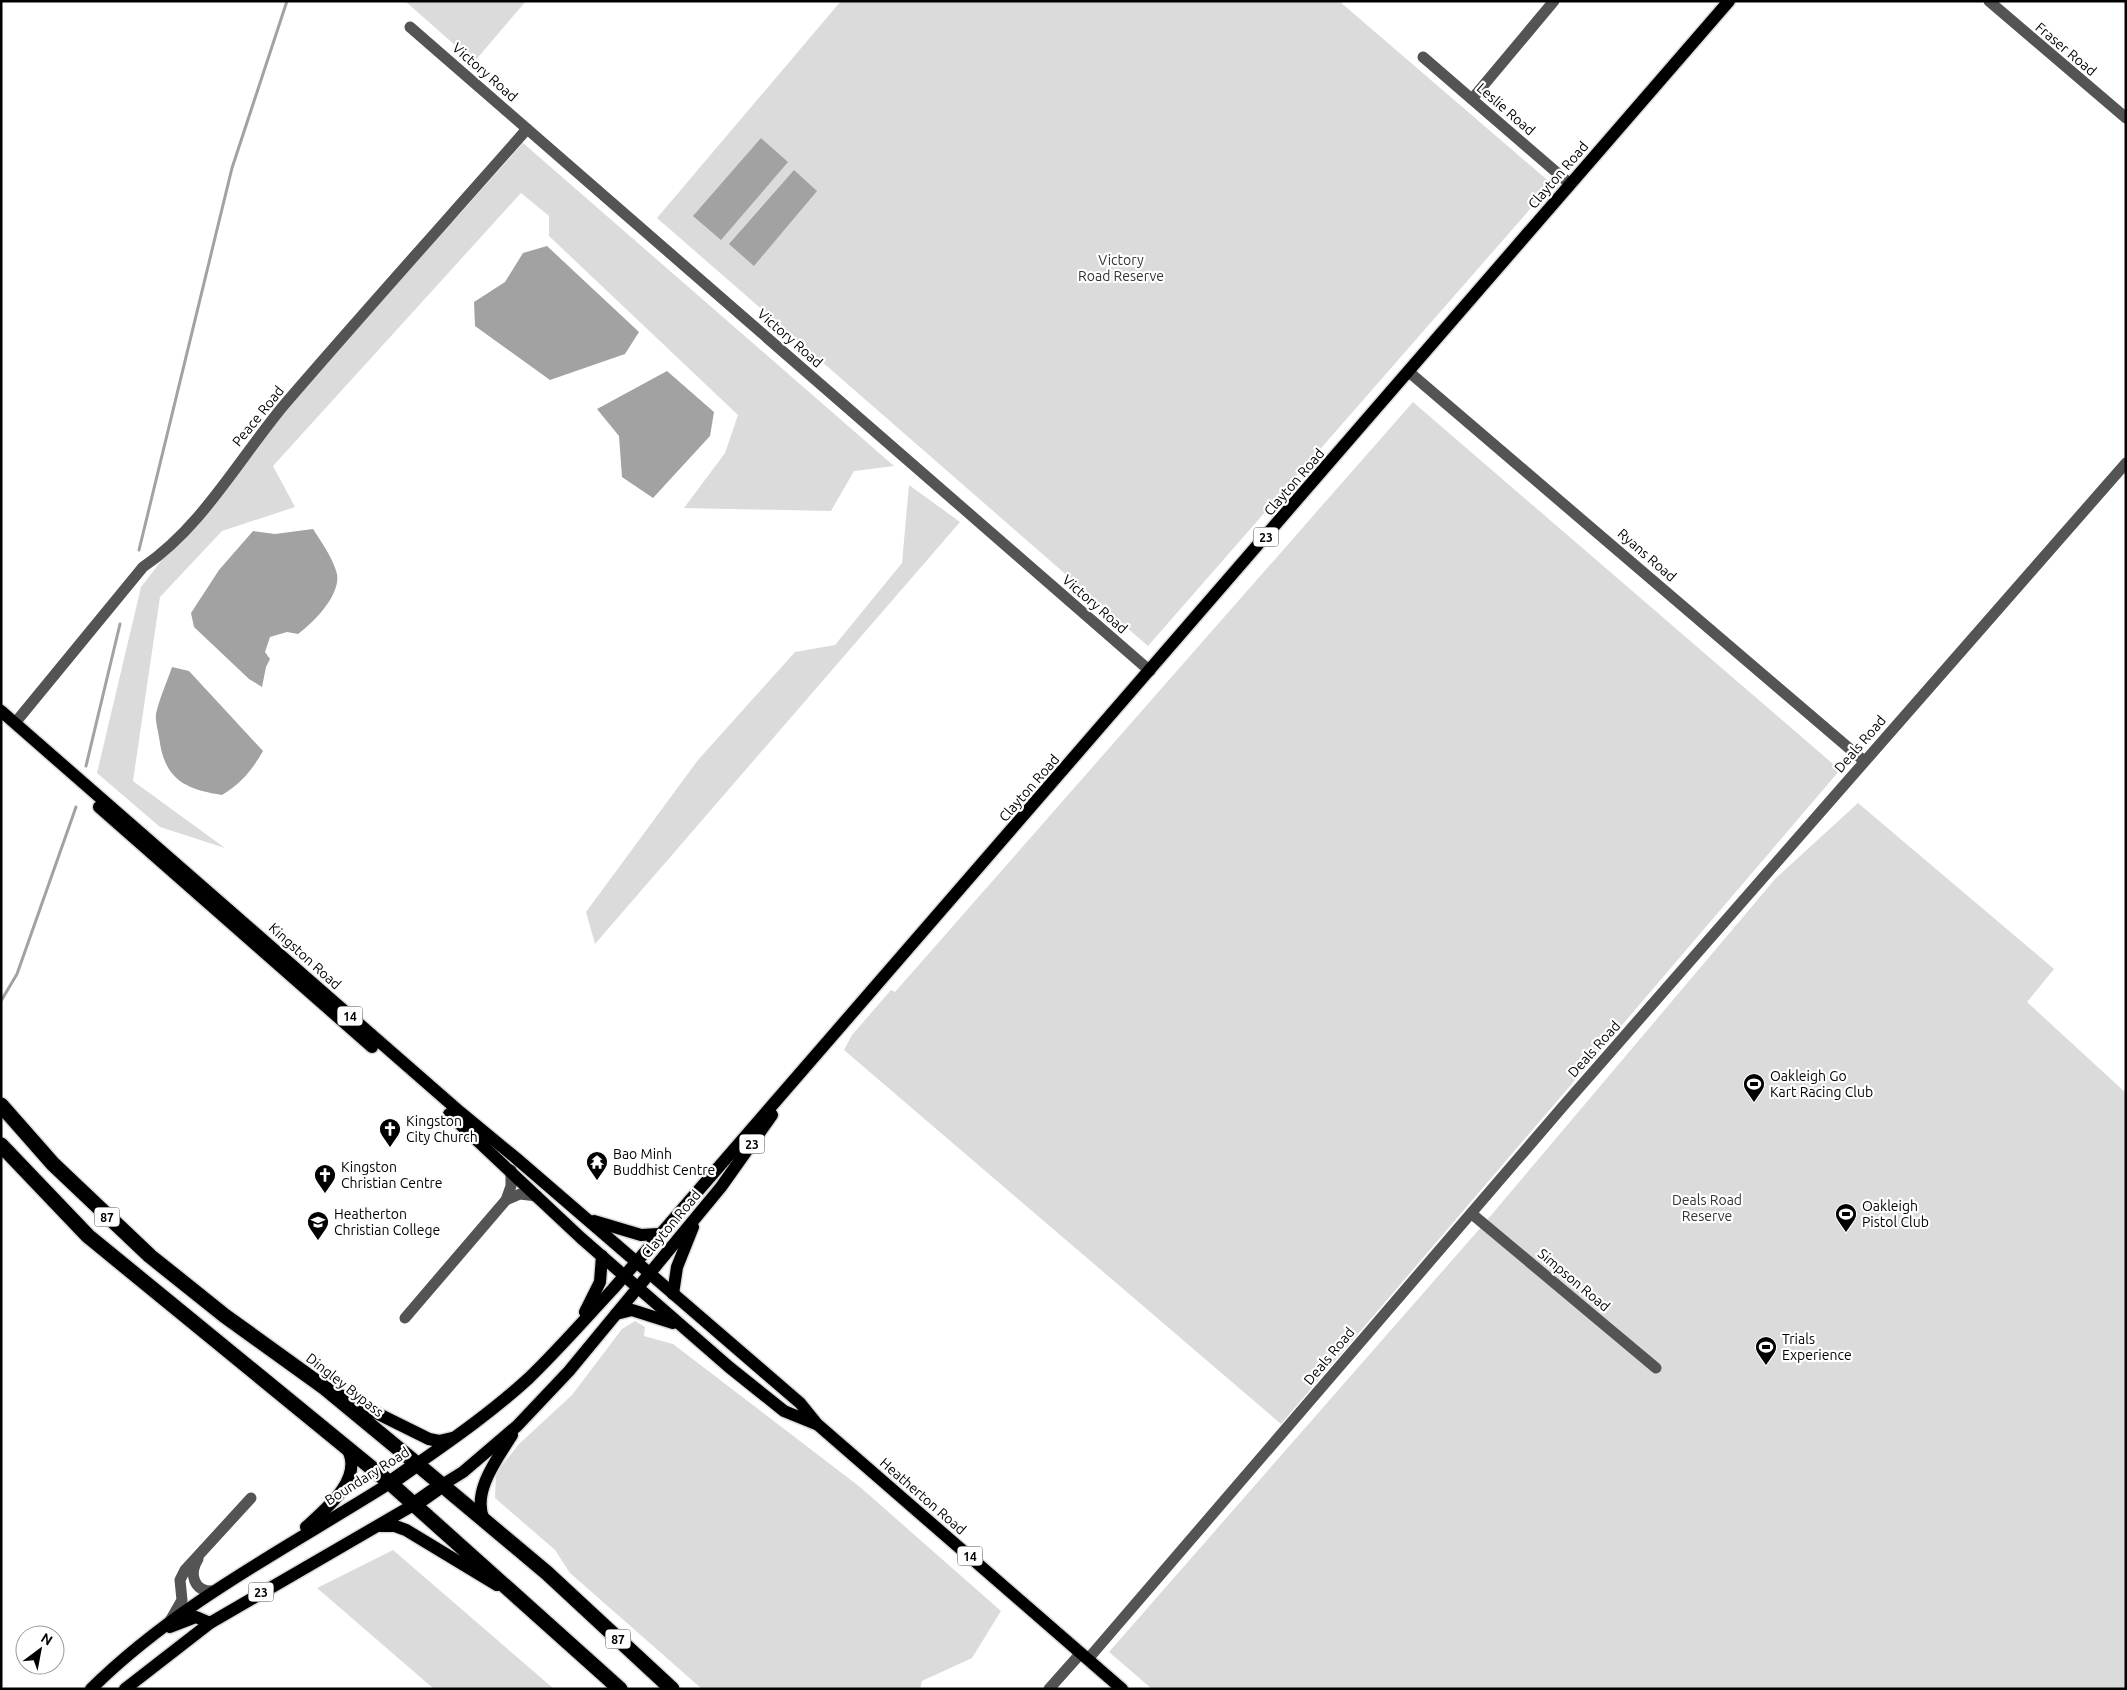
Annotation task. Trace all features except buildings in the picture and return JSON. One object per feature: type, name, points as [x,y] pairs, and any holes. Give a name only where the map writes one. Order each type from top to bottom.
[{"type":"highway","name":"Dingley Bypass","points":[[1,1105],[53,1164],[150,1256],[225,1316],[325,1388],[417,1464],[578,1601],[672,1689]]},
{"type":"highway","name":"87","points":[[1,1145],[88,1236],[390,1482],[620,1689]]},
{"type":"highway","name":"Boundary Road","points":[[390,1482],[417,1464]]},
{"type":"highway","name":"23","points":[[415,1504],[442,1485]]},
{"type":"main road","name":"Clayton Road","points":[[635,1262],[802,1073],[1150,672],[1727,2]]},
{"type":"main road","name":"Kingston Road","points":[[1,711],[8,725],[432,1098],[623,1276]]},
{"type":"main road","name":"Kingston Road","points":[[8,725],[635,1262]]},
{"type":"main road","name":"Clayton Road","points":[[650,1273],[704,1209],[802,1073]]},
{"type":"main road","points":[[673,1294],[677,1267],[704,1209],[695,1193]]},
{"type":"main road","points":[[580,1214],[601,1224],[634,1234],[642,1236],[659,1234]]},
{"type":"main road","points":[[577,1329],[600,1282],[602,1256]]},
{"type":"main road","name":"Heatherton Road","points":[[635,1262],[800,1403],[817,1424],[1122,1689]]},
{"type":"main road","name":"Boundary Road","points":[[417,1464],[458,1435],[518,1387],[577,1329],[635,1262]]},
{"type":"main road","name":"23","points":[[442,1485],[463,1472],[517,1426],[575,1365],[650,1273]]},
{"type":"main road","name":"Heatherton Road","points":[[623,1276],[784,1411],[817,1424]]},
{"type":"main road","points":[[615,1314],[627,1310],[644,1313],[673,1323],[694,1336]]},
{"type":"main road","points":[[325,1388],[430,1439],[440,1441],[458,1435]]},
{"type":"main road","points":[[484,1520],[480,1506],[482,1494],[494,1466],[517,1426]]},
{"type":"main road","points":[[292,1542],[336,1499],[346,1482],[351,1460],[342,1442]]},
{"type":"main road","name":"Boundary Road","points":[[90,1689],[148,1638],[212,1591],[390,1482]]},
{"type":"main road","name":"23","points":[[125,1689],[210,1623],[381,1526],[415,1504]]},
{"type":"main road","points":[[381,1526],[395,1526],[406,1530],[515,1594]]},
{"type":"main road","points":[[148,1638],[193,1618],[201,1618],[210,1623]]},
{"type":"street","points":[[1472,99],[1554,1]]},
{"type":"street","name":"Fraser Road","points":[[1989,1],[2126,118]]},
{"type":"street","name":"Victory Road","points":[[410,27],[1150,672]]},
{"type":"street","name":"Leslie Road","points":[[1423,57],[1570,184]]},
{"type":"street","name":"Peace Road","points":[[8,725],[143,567],[160,555],[206,507],[283,407],[527,129]]},
{"type":"street","name":"Ryans Road","points":[[1409,372],[1864,761]]},
{"type":"street","name":"Deals Road","points":[[1049,1689],[1084,1656],[2126,463]]},
{"type":"street","points":[[406,1318],[506,1200],[511,1186],[511,1170]]},
{"type":"street","points":[[506,1200],[520,1194],[537,1196]]},
{"type":"street","name":"Simpson Road","points":[[1472,1214],[1656,1368]]},
{"type":"street","points":[[170,1621],[181,1602],[181,1576],[251,1498]]},
{"type":"street","points":[[203,1551],[194,1567],[193,1578],[201,1588],[212,1591]]},
{"type":"green space","points":[[405,1],[526,1],[474,62]]},
{"type":"green space","name":"Victory Road Reserve","points":[[841,1],[1339,1],[1552,184],[1148,646],[657,218]]},
{"type":"green space","points":[[523,143],[894,466],[854,471],[831,511],[684,508],[725,453],[738,415],[549,236],[549,216],[521,193],[273,466],[295,507],[222,531],[160,597],[133,781],[225,848],[160,827],[97,773],[141,587],[242,457]]},
{"type":"green space","points":[[1413,402],[1840,770],[1281,1424],[844,1050],[852,1035],[891,990],[895,992]]},
{"type":"green space","points":[[909,485],[960,522],[595,944],[586,912],[698,760],[795,652],[835,645],[902,563]]},
{"type":"green space","name":"Deals Road Reserve","points":[[1858,803],[2054,969],[2027,1002],[2126,1093],[2126,1689],[1152,1689],[1109,1652],[1482,1226],[1776,878]]},
{"type":"green space","points":[[635,1321],[645,1327],[644,1336],[673,1344],[860,1487],[1001,1611],[972,1658],[922,1681],[920,1689],[702,1689],[570,1573],[555,1550],[495,1498],[496,1473],[519,1444],[572,1395],[622,1329]]},
{"type":"green space","points":[[393,1550],[554,1689],[434,1689],[317,1588]]},
{"type":"shaded area","points":[[761,138],[788,162],[721,240],[693,216]]},
{"type":"shaded area","points":[[794,170],[817,191],[754,266],[729,244]]},
{"type":"shaded area","points":[[547,246],[639,332],[625,354],[550,380],[475,326],[474,302],[505,282],[523,253]]},
{"type":"shaded area","points":[[667,371],[714,412],[710,436],[653,498],[622,477],[619,436],[597,409]]},
{"type":"shaded area","points":[[313,529],[333,562],[337,574],[335,591],[325,608],[298,634],[287,632],[270,637],[265,652],[270,659],[266,667],[262,687],[249,679],[194,627],[191,613],[219,570],[253,531],[275,534]]},
{"type":"shaded area","points":[[172,667],[189,671],[263,751],[245,776],[222,795],[197,789],[178,780],[166,763],[156,723],[156,714]]},
{"type":"waterway","points":[[139,550],[232,168],[287,1]]},
{"type":"waterway","points":[[86,766],[120,624]]},
{"type":"waterway","points":[[1,1001],[17,974],[76,807]]},
{"type":"place","name":"Oakleigh Go Kart Racing Club","points":[[1754,1103]]},
{"type":"place","name":"Kingston City Church","points":[[390,1148]]},
{"type":"place","name":"Bao Minh Buddhist Centre","points":[[597,1181]]},
{"type":"place","name":"Kingston Christian Centre","points":[[325,1194]]},
{"type":"place","name":"Oakleigh Pistol Club","points":[[1846,1233]]},
{"type":"place","name":"Heatherton Christian College","points":[[318,1241]]},
{"type":"place","name":"Trials Experience","points":[[1766,1366]]}]
